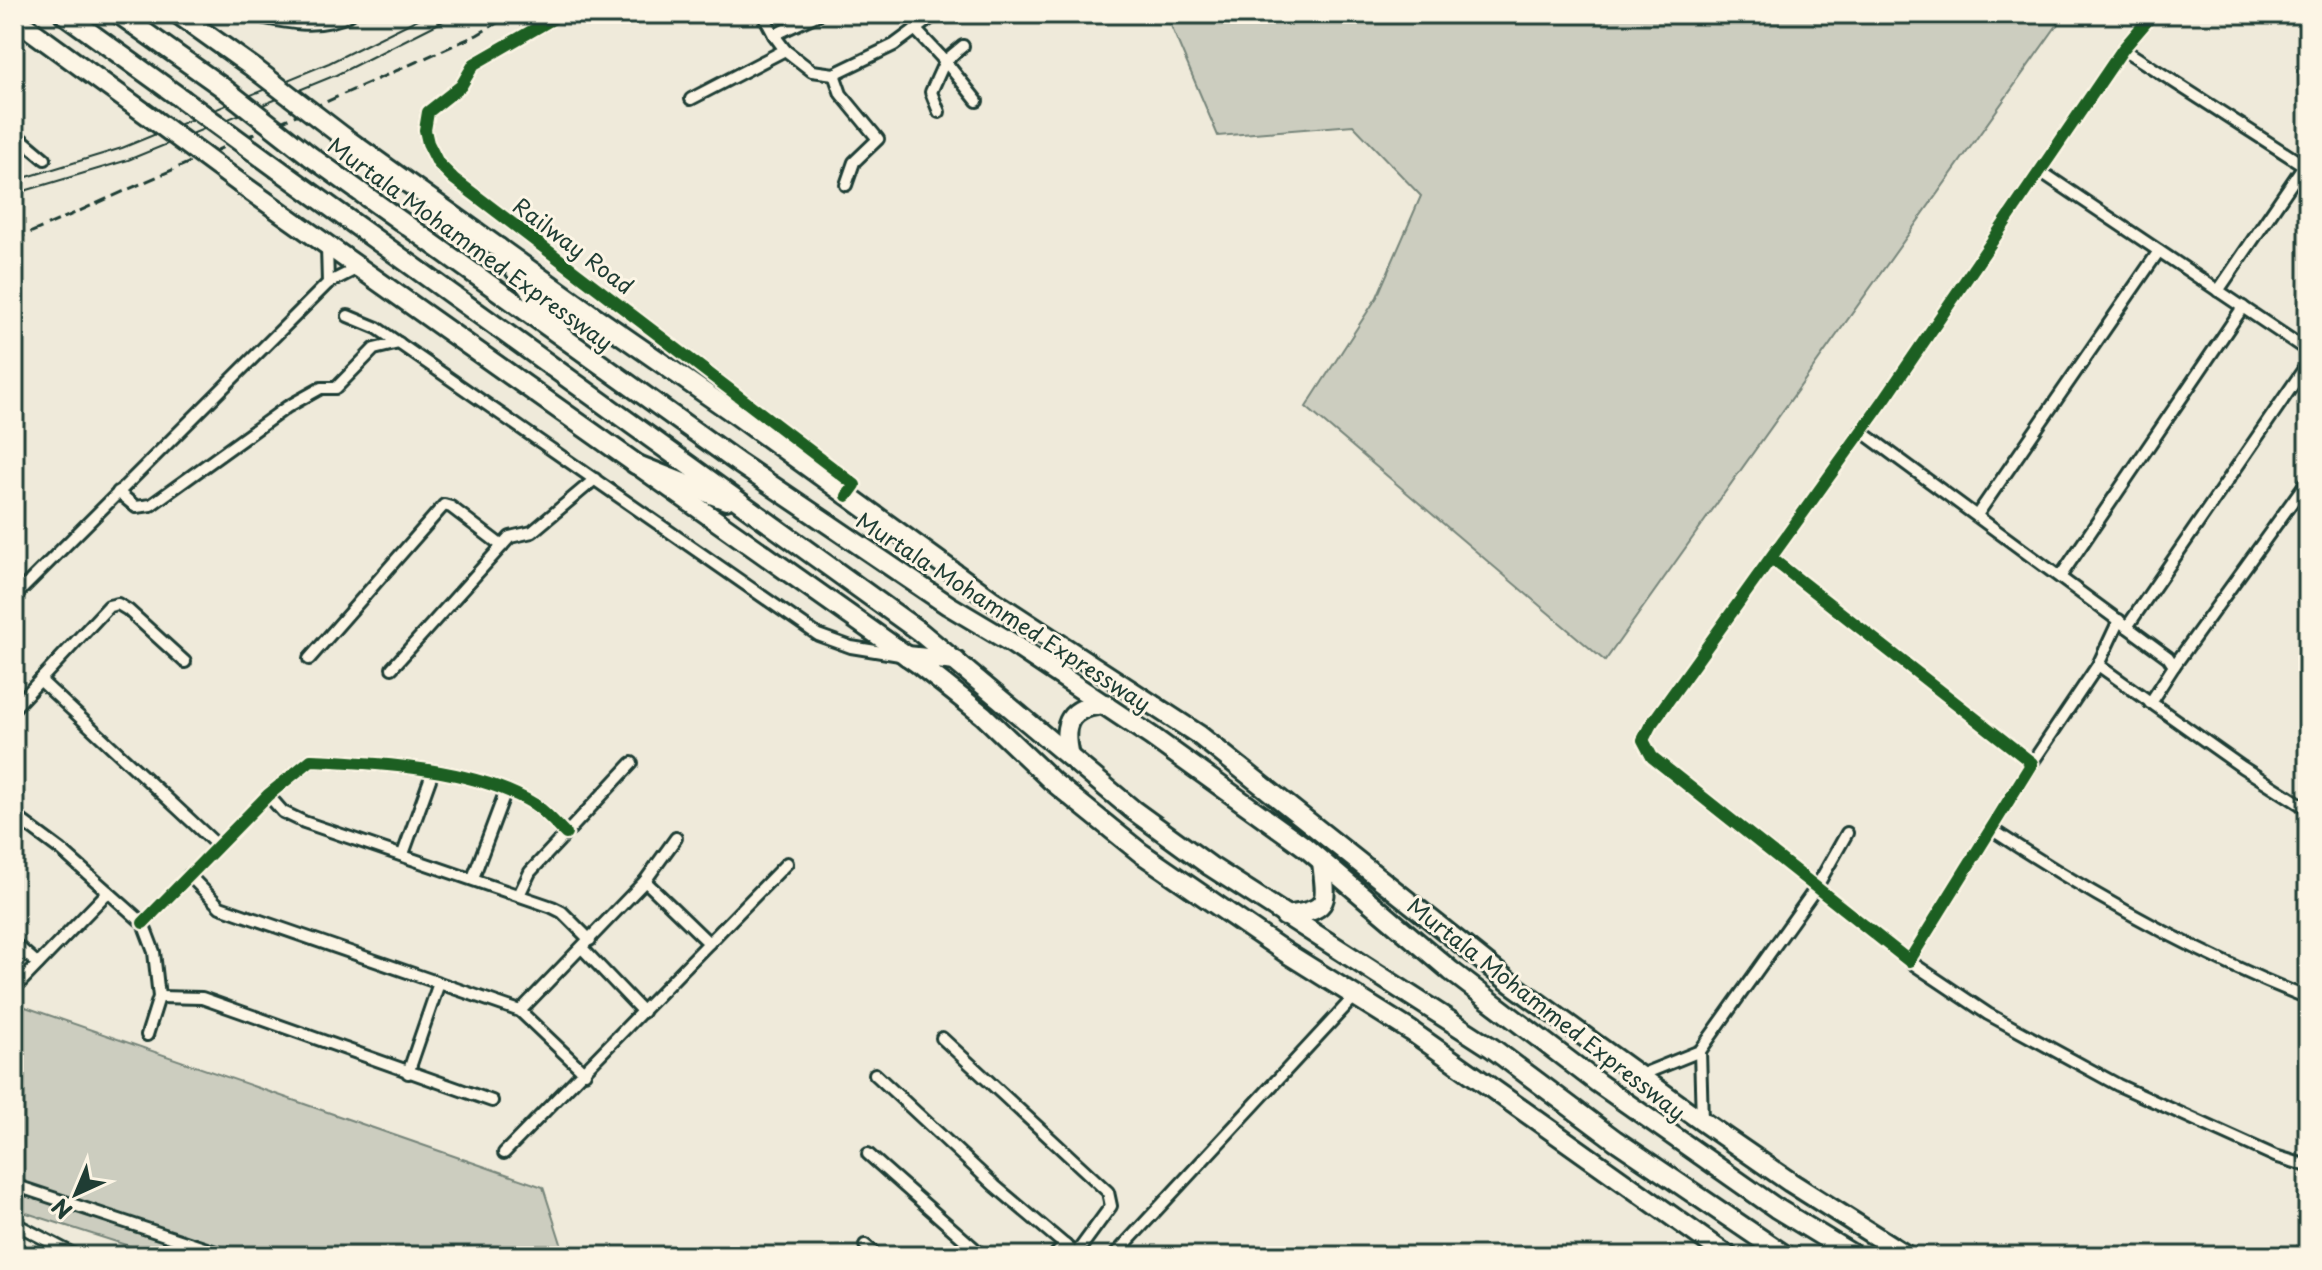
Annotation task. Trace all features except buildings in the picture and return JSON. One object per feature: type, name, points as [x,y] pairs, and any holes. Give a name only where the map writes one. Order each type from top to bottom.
[{"type":"highway","points":[[64,14],[920,632],[1133,810],[1285,916],[1492,1048],[1615,1140],[1786,1256]]},
{"type":"highway","name":"Murtala Mohammed Expressway","points":[[119,14],[222,87],[310,156],[740,464],[948,605],[1105,704],[1322,862],[1451,971],[1598,1083],[1776,1208],[1855,1256]]},
{"type":"highway","name":"Murtala Mohammed Expressway","points":[[178,14],[345,138],[992,600],[1199,735],[1445,933],[1638,1076],[1803,1191],[1907,1256]]},
{"type":"highway","points":[[14,18],[327,246],[907,656],[983,715],[1052,781],[1141,853],[1214,905],[1411,1031],[1728,1256]]},
{"type":"highway","points":[[499,248],[569,343]]},
{"type":"highway","points":[[635,464],[752,511]]},
{"type":"highway","points":[[907,656],[956,661]]},
{"type":"highway","points":[[1069,756],[1064,734],[1074,713],[1086,706],[1105,704]]},
{"type":"highway","points":[[1285,916],[1314,912],[1322,903],[1326,894],[1322,862]]},
{"type":"street","points":[[248,14],[311,24],[339,20],[351,14]]},
{"type":"street","name":"Railway Road","points":[[561,14],[474,64],[461,86],[428,112],[425,130],[438,163],[454,179],[855,485],[847,496]]},
{"type":"street","points":[[763,14],[785,50],[812,71],[834,74],[894,45],[936,14]]},
{"type":"street","points":[[774,35],[819,14]]},
{"type":"street","points":[[2153,14],[2123,49],[1861,431],[1643,740],[1652,757],[1816,888],[1909,961],[1988,1014],[2118,1085],[2275,1156],[2308,1166]]},
{"type":"street","points":[[915,29],[977,101]]},
{"type":"street","points":[[939,112],[931,92],[945,61],[963,46]]},
{"type":"street","points":[[2123,49],[2306,167],[2218,291]]},
{"type":"street","points":[[691,99],[785,50]]},
{"type":"street","points":[[834,74],[841,94],[878,139],[854,162],[846,185]]},
{"type":"street","points":[[14,133],[45,159]]},
{"type":"street","points":[[2040,171],[2308,351]]},
{"type":"street","points":[[327,246],[328,283]]},
{"type":"street","points":[[1977,515],[2159,251]]},
{"type":"street","points":[[14,597],[328,283],[358,268]]},
{"type":"street","points":[[2060,577],[2243,307]]},
{"type":"street","points":[[348,316],[364,321],[399,343],[818,635],[851,647],[907,656]]},
{"type":"street","points":[[118,492],[136,507],[151,505],[287,407],[321,388],[336,388],[374,349],[399,343]]},
{"type":"street","points":[[1909,961],[2123,624],[2308,363]]},
{"type":"street","points":[[1861,431],[2168,657],[2174,666]]},
{"type":"street","points":[[392,668],[510,537],[532,532],[595,479]]},
{"type":"street","points":[[2150,703],[2308,480]]},
{"type":"street","points":[[309,659],[444,505],[451,507],[502,546]]},
{"type":"street","points":[[1771,558],[2032,763]]},
{"type":"street","points":[[14,708],[109,606],[118,604],[185,662]]},
{"type":"street","points":[[2098,665],[2308,809]]},
{"type":"street","points":[[40,680],[217,845]]},
{"type":"street","points":[[143,923],[268,795],[311,760],[433,771],[506,790],[536,805],[566,834]]},
{"type":"street","points":[[519,895],[530,872],[632,763]]},
{"type":"street","points":[[403,854],[433,771]]},
{"type":"street","points":[[473,878],[506,790]]},
{"type":"street","points":[[268,795],[283,812],[304,822],[473,878],[562,912],[643,1012]]},
{"type":"street","points":[[14,815],[61,850],[143,923],[154,952],[159,997],[147,1035]]},
{"type":"street","points":[[1991,829],[2058,874],[2141,921],[2263,981],[2308,998]]},
{"type":"street","points":[[1638,1076],[1700,1051],[1816,888],[1847,833]]},
{"type":"street","points":[[520,1011],[645,881],[676,838]]},
{"type":"street","points":[[504,1153],[787,863]]},
{"type":"street","points":[[189,875],[220,907],[520,1011],[585,1073]]},
{"type":"street","points":[[645,881],[709,943]]},
{"type":"street","points":[[14,989],[108,892]]},
{"type":"street","points":[[14,943],[38,964]]},
{"type":"street","points":[[408,1073],[439,983]]},
{"type":"street","points":[[1114,1256],[1355,996]]},
{"type":"street","points":[[159,997],[202,998],[492,1101]]},
{"type":"street","points":[[875,1074],[995,1186],[1077,1255],[1111,1206],[1108,1192],[942,1038]]},
{"type":"street","points":[[1700,1051],[1703,1122]]},
{"type":"street","points":[[868,1154],[983,1256]]},
{"type":"street","points":[[14,1185],[228,1256]]},
{"type":"street","points":[[14,1223],[77,1256]]},
{"type":"street","points":[[865,1245],[878,1256]]},
{"type":"street","points":[[1054,1256],[1065,1245]]},
{"type":"shaded area","points":[[1166,14],[2065,14],[1605,661],[1306,407],[1377,297],[1421,196],[1353,125],[1218,136]]},
{"type":"shaded area","points":[[14,1003],[543,1187],[565,1256],[160,1256],[14,1209]]},
{"type":"tram line","points":[[14,181],[122,148],[329,63],[428,14]]},
{"type":"tram line","points":[[14,194],[128,160],[336,75],[457,14]]},
{"type":"railway","points":[[14,240],[477,35],[512,14]]},
{"type":"cycle path","points":[[561,14],[474,64],[461,86],[428,112],[425,130],[438,163],[454,179],[855,485],[847,496]]},
{"type":"cycle path","points":[[1771,558],[2032,763],[1909,961],[1652,757],[1643,740],[1650,726],[1884,400],[2123,49],[2153,14]]},
{"type":"cycle path","points":[[143,923],[268,795],[311,760],[426,770],[484,782],[534,804],[566,834]]}]
